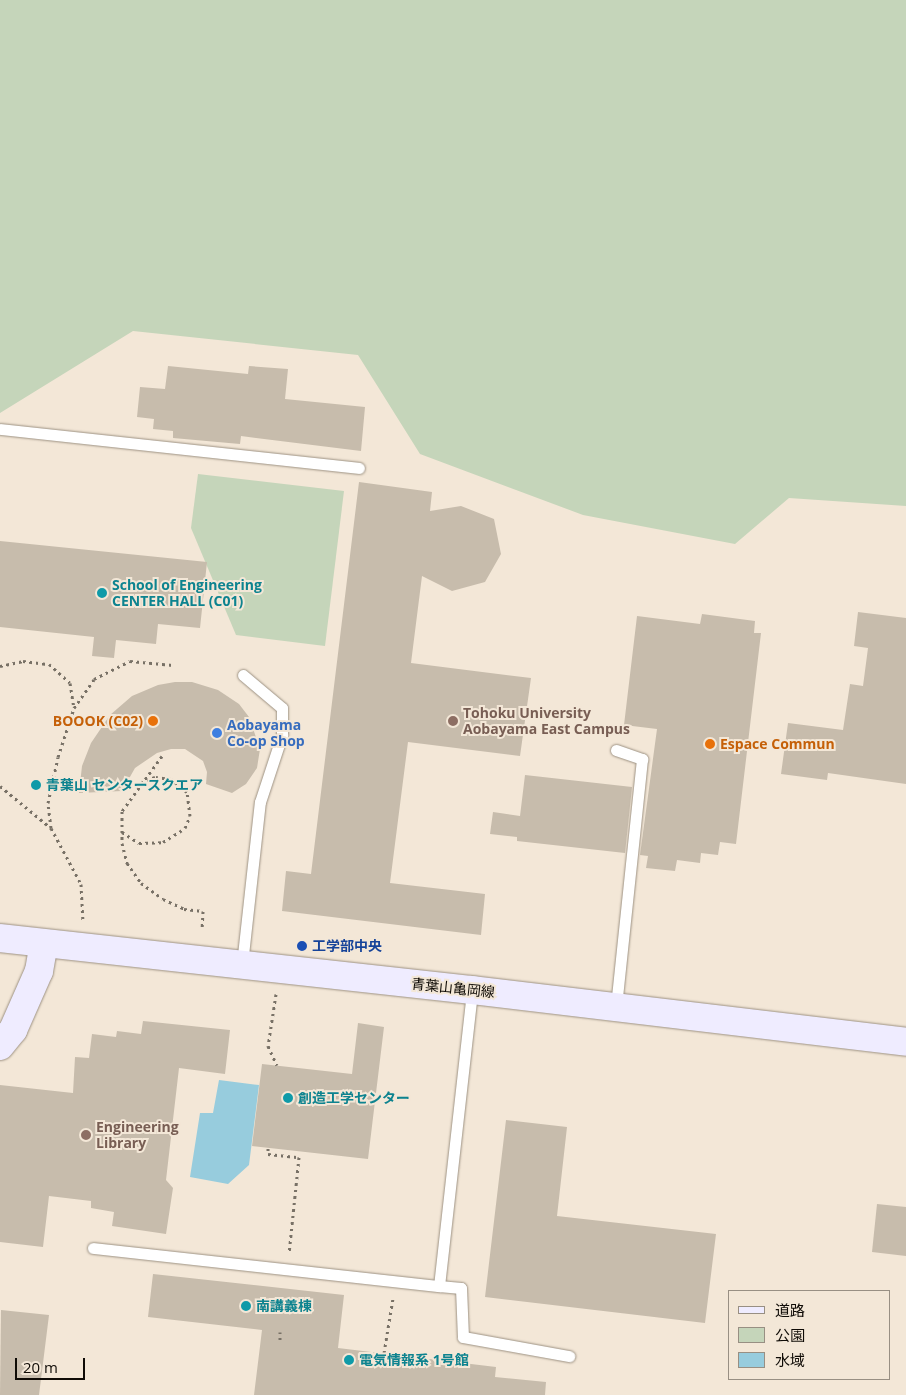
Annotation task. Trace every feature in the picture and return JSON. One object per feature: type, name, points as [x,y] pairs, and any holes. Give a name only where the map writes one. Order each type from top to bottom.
[{"type":"street","name":"青葉山亀岡線","points":[[0,938],[472,990],[906,1042]]},
{"type":"street","points":[[0,1046],[13,1030],[39,971],[44,944]]},
{"type":"lane","points":[[0,429],[359,468]]},
{"type":"lane","points":[[242,964],[260,802],[282,735],[282,708],[243,675]]},
{"type":"lane","points":[[616,750],[642,759],[616,1007]]},
{"type":"lane","points":[[439,1286],[472,990]]},
{"type":"lane","points":[[92,1248],[461,1288],[463,1336],[569,1356]]},
{"type":"path","points":[[0,666],[23,661],[49,664],[70,683],[74,708]]},
{"type":"path","points":[[83,920],[81,884],[51,828],[48,804],[58,757],[74,708],[94,679],[130,661],[173,665]]},
{"type":"path","points":[[162,756],[122,811],[122,832],[127,863],[141,884],[184,909],[203,910],[202,929]]},
{"type":"path","points":[[122,832],[140,843],[163,842],[185,828],[190,816],[187,792],[171,779],[155,777],[142,782]]},
{"type":"path","points":[[0,786],[51,828]]},
{"type":"path","points":[[277,1066],[268,1046],[279,968]]},
{"type":"path","points":[[268,1148],[268,1154],[299,1157],[288,1268]]},
{"type":"path","points":[[384,1354],[395,1280]]},
{"type":"path","points":[[280,1332],[280,1340]]},
{"type":"green space","points":[[0,0],[906,0],[906,506],[789,498],[735,544],[583,515],[420,454],[358,355],[133,331],[0,413]]},
{"type":"green space","points":[[198,474],[344,491],[325,646],[236,635],[191,528]]},
{"type":"water","points":[[219,1080],[259,1085],[249,1165],[228,1184],[190,1177],[200,1113],[213,1113]]},
{"type":"building","points":[[168,366],[248,374],[249,366],[288,369],[285,399],[365,407],[361,451],[241,436],[240,444],[173,438],[173,431],[153,429],[154,419],[137,417],[140,387],[165,389]]},
{"type":"building","points":[[359,482],[432,492],[430,511],[461,506],[494,519],[501,554],[485,582],[452,591],[422,576],[411,663],[531,678],[520,756],[408,742],[390,883],[485,894],[481,935],[282,911],[286,871],[311,874]]},
{"type":"building","name":"School of Engineering CENTER HALL (C01)","points":[[0,541],[207,562],[200,628],[158,624],[156,644],[116,640],[114,658],[92,656],[94,637],[0,627]]},
{"type":"building","points":[[858,612],[906,618],[906,784],[828,773],[827,780],[781,774],[788,723],[843,730],[850,684],[863,686],[868,648],[854,646]]},
{"type":"building","points":[[702,614],[755,621],[754,633],[761,633],[736,844],[720,842],[718,855],[701,853],[700,863],[677,860],[675,871],[646,868],[648,856],[640,855],[657,729],[624,725],[637,616],[700,624]]},
{"type":"building","points":[[192,682],[218,690],[239,704],[249,717],[260,749],[257,768],[246,784],[232,793],[206,784],[207,772],[203,761],[185,749],[171,749],[157,753],[135,768],[122,791],[79,793],[82,766],[91,743],[110,715],[132,696],[158,685]]},
{"type":"building","points":[[525,775],[632,787],[625,853],[517,841],[517,837],[490,834],[493,812],[520,816]]},
{"type":"building","name":"Engineering Library","points":[[143,1021],[230,1030],[225,1074],[179,1068],[166,1180],[173,1188],[166,1234],[112,1226],[114,1212],[91,1208],[91,1201],[49,1196],[43,1247],[0,1242],[0,1085],[73,1093],[75,1057],[89,1058],[92,1034],[116,1037],[117,1031],[141,1034]]},
{"type":"building","name":"創造工学センター","points":[[358,1023],[384,1027],[368,1159],[252,1146],[262,1064],[352,1074]]},
{"type":"building","points":[[506,1120],[567,1127],[557,1216],[716,1234],[705,1323],[485,1297]]},
{"type":"building","points":[[877,1204],[906,1207],[906,1256],[872,1252]]},
{"type":"building","points":[[153,1274],[344,1295],[338,1348],[496,1367],[495,1377],[546,1382],[545,1395],[254,1395],[262,1330],[148,1317]]},
{"type":"building","points":[[1,1310],[49,1315],[39,1395],[0,1395]]},
{"type":"place","name":"School of Engineering CENTER HALL (C01)","points":[[102,593]]},
{"type":"place","name":"BOOOK (C02)","points":[[153,721]]},
{"type":"place","name":"Tohoku University Aobayama East Campus","points":[[453,721]]},
{"type":"place","name":"Aobayama Co-op Shop","points":[[217,733]]},
{"type":"place","name":"Espace Commun","points":[[710,744]]},
{"type":"place","name":"青葉山 センタースクエア","points":[[36,785]]},
{"type":"place","name":"工学部中央","points":[[302,946]]},
{"type":"place","name":"創造工学センター","points":[[288,1098]]},
{"type":"place","name":"Engineering Library","points":[[86,1135]]},
{"type":"place","name":"南講義棟","points":[[246,1306]]},
{"type":"place","name":"電気情報系 1号館","points":[[349,1360]]}]
